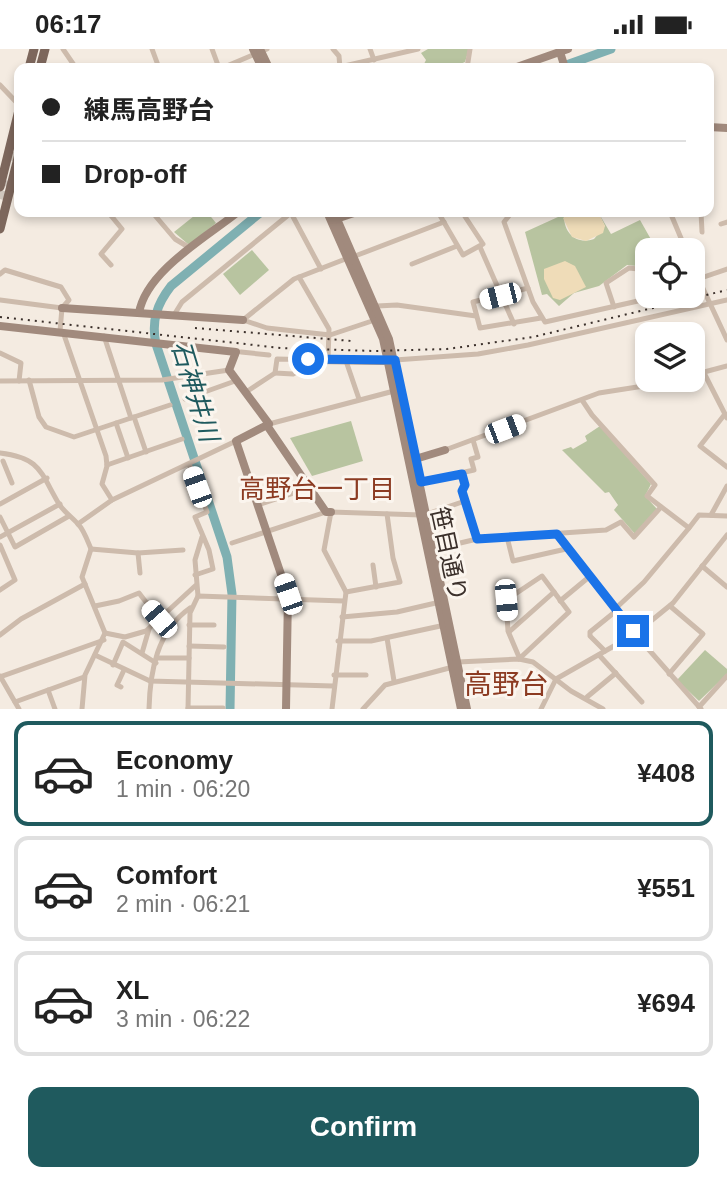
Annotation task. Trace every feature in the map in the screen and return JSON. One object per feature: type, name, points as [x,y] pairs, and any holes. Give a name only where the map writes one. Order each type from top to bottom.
[{"type":"main road","points":[[0,229],[14,141]]},
{"type":"main road","points":[[0,187],[9,175]]},
{"type":"street","points":[[370,49],[374,60]]},
{"type":"street","points":[[361,63],[418,49]]},
{"type":"street","points":[[232,63],[260,51]]},
{"type":"street","points":[[529,63],[562,52]]},
{"type":"street","points":[[0,85],[14,101]]},
{"type":"street","points":[[111,265],[101,254],[122,229],[112,217]]},
{"type":"street","points":[[156,217],[175,239],[191,249]]},
{"type":"street","points":[[139,313],[153,281],[232,217]]},
{"type":"street","points":[[169,315],[286,217]]},
{"type":"street","points":[[295,217],[321,269]]},
{"type":"street","name":"笹目通り","points":[[334,217],[391,361],[394,391],[412,460],[421,482],[424,514],[435,549],[456,664],[461,709]]},
{"type":"street","points":[[441,217],[462,255],[483,244],[465,217]]},
{"type":"street","points":[[508,217],[504,222],[528,288],[541,318],[546,323],[635,302]]},
{"type":"street","points":[[672,217],[681,238]]},
{"type":"street","points":[[701,217],[702,232]]},
{"type":"street","points":[[243,320],[299,278],[444,222]]},
{"type":"street","points":[[412,264],[457,246]]},
{"type":"street","points":[[480,247],[514,324]]},
{"type":"street","name":"笹目通り","points":[[351,257],[377,306],[424,514],[440,603],[467,709]]},
{"type":"street","points":[[614,307],[606,283],[629,268],[635,269]]},
{"type":"street","points":[[705,272],[727,269]]},
{"type":"street","points":[[0,274],[5,270],[61,287],[69,299],[62,308],[62,332],[97,429],[107,465],[102,484],[112,500]]},
{"type":"street","points":[[299,278],[330,335],[328,360]]},
{"type":"street","points":[[528,288],[473,302],[481,329],[541,318]]},
{"type":"street","points":[[705,295],[727,340]]},
{"type":"street","points":[[0,300],[62,308],[243,320],[267,328],[330,335],[376,319]]},
{"type":"street","points":[[275,373],[277,359],[391,361],[516,348],[727,300]]},
{"type":"street","points":[[377,306],[388,304],[476,316]]},
{"type":"street","points":[[0,326],[234,350],[236,354],[229,370]]},
{"type":"street","points":[[104,336],[146,451]]},
{"type":"street","points":[[241,352],[269,355]]},
{"type":"street","points":[[0,353],[21,363],[19,380]]},
{"type":"street","points":[[291,360],[297,371]]},
{"type":"street","points":[[246,392],[275,373],[297,371],[318,360]]},
{"type":"street","points":[[346,361],[359,399]]},
{"type":"street","points":[[705,371],[727,366]]},
{"type":"street","points":[[0,381],[162,380],[229,370]]},
{"type":"street","points":[[229,370],[328,512],[324,550],[346,592],[334,674],[332,709]]},
{"type":"street","points":[[705,375],[726,417],[700,446],[727,467]]},
{"type":"street","points":[[29,380],[39,417],[46,427],[74,437],[170,405]]},
{"type":"street","points":[[184,399],[238,380]]},
{"type":"street","points":[[412,460],[582,400],[635,386]]},
{"type":"street","points":[[78,524],[112,500],[269,426],[394,391]]},
{"type":"street","points":[[582,400],[592,415],[655,485],[647,496],[688,528]]},
{"type":"street","points":[[116,423],[128,458]]},
{"type":"street","points":[[107,465],[182,439]]},
{"type":"street","points":[[421,482],[474,470],[471,459],[478,457],[473,440]]},
{"type":"street","points":[[236,441],[288,599],[286,709]]},
{"type":"street","points":[[12,483],[1,458],[30,460],[47,478],[60,505],[78,524],[91,549],[82,573],[105,633],[104,640],[84,677],[82,709]]},
{"type":"street","points":[[189,463],[207,512],[195,517],[209,550],[213,569],[195,575]]},
{"type":"street","points":[[462,474],[465,501],[477,539]]},
{"type":"street","points":[[0,504],[47,478]]},
{"type":"street","points":[[258,505],[297,492],[307,484]]},
{"type":"street","points":[[711,515],[727,486]]},
{"type":"street","points":[[232,543],[328,512],[424,514],[465,501]]},
{"type":"street","points":[[0,537],[60,505]]},
{"type":"street","points":[[435,549],[477,539],[606,530],[621,522],[635,537],[660,507]]},
{"type":"street","points":[[346,592],[400,583],[387,514]]},
{"type":"street","points":[[642,702],[616,673],[590,636],[590,632],[645,582],[699,515],[727,516]]},
{"type":"street","points":[[0,517],[15,547],[69,516]]},
{"type":"street","points":[[557,534],[615,610],[700,708],[727,676]]},
{"type":"street","points":[[541,709],[556,679],[635,634],[670,606],[727,535]]},
{"type":"street","points":[[198,596],[195,586],[196,548],[202,537]]},
{"type":"street","points":[[508,537],[513,561],[566,548]]},
{"type":"street","points":[[0,545],[15,580],[0,590]]},
{"type":"street","points":[[91,549],[138,553],[183,549]]},
{"type":"street","points":[[138,553],[140,573]]},
{"type":"street","points":[[373,565],[376,587]]},
{"type":"street","points":[[702,566],[727,587]]},
{"type":"street","points":[[542,576],[569,612],[519,658],[509,632],[506,600],[542,576]]},
{"type":"street","points":[[560,601],[589,577]]},
{"type":"street","points":[[0,635],[20,619],[85,585]]},
{"type":"street","points":[[105,633],[125,637],[149,629],[195,586]]},
{"type":"street","points":[[509,632],[554,592]]},
{"type":"street","points":[[95,606],[139,593],[159,619]]},
{"type":"street","points":[[198,596],[344,601]]},
{"type":"street","points":[[149,709],[151,668],[167,631],[198,596]]},
{"type":"street","points":[[342,617],[397,612],[440,603]]},
{"type":"street","points":[[669,674],[703,634],[670,606]]},
{"type":"street","points":[[190,608],[188,708],[223,708]]},
{"type":"street","points":[[189,625],[214,625]]},
{"type":"street","points":[[338,641],[387,638],[445,625]]},
{"type":"street","points":[[142,653],[149,629]]},
{"type":"street","points":[[387,638],[394,681]]},
{"type":"street","points":[[84,677],[48,690],[17,706],[1,680],[104,640]]},
{"type":"street","points":[[113,665],[123,642],[156,661],[189,658]]},
{"type":"street","points":[[189,646],[224,647]]},
{"type":"street","points":[[95,655],[150,681],[333,686]]},
{"type":"street","points":[[363,709],[377,691],[394,681],[456,664],[519,658],[539,665],[570,691],[587,697],[603,709]]},
{"type":"street","points":[[121,687],[117,685],[124,670]]},
{"type":"street","points":[[587,697],[616,673]]},
{"type":"street","points":[[334,674],[366,675]]},
{"type":"street","points":[[48,690],[55,709]]},
{"type":"green space","points":[[428,49],[469,49],[463,63],[424,63],[426,60],[421,53]]},
{"type":"green space","points":[[193,217],[211,217],[216,223],[189,245],[174,232]]},
{"type":"green space","points":[[558,217],[564,217],[566,228],[572,236],[588,240],[594,239],[605,226],[600,217],[611,234],[640,220],[650,238],[635,238],[635,266],[627,265],[599,286],[574,293],[559,306],[547,294],[542,295],[525,232]]},
{"type":"green space","points":[[252,250],[269,270],[240,295],[223,274]]},
{"type":"green space","points":[[351,421],[363,461],[312,476],[290,438]]},
{"type":"green space","points":[[600,426],[651,484],[645,496],[657,509],[635,534],[614,510],[618,505],[609,492],[605,493],[562,450],[571,447],[573,449],[587,441],[585,436]]},
{"type":"green space","points":[[705,650],[727,669],[727,674],[699,701],[677,680]]},
{"type":"sand","points":[[600,217],[605,226],[603,233],[586,241],[572,237],[563,218]]},
{"type":"sand","points":[[565,261],[575,266],[586,287],[560,300],[553,298],[544,279],[544,269]]},
{"type":"waterway","name":"石神井川","points":[[572,63],[611,49]]},
{"type":"waterway","name":"石神井川","points":[[230,709],[232,594],[227,557],[156,344],[154,328],[159,306],[171,286],[255,217]]},
{"type":"tunnel","points":[[13,161],[14,157]]},
{"type":"tunnel","points":[[0,199],[5,180]]},
{"type":"railway","points":[[0,317],[281,348],[374,351],[447,349],[533,337],[727,290]]},
{"type":"railway","points":[[195,328],[352,341]]},
{"type":"district","name":"高野台一丁目","points":[[317,489]]},
{"type":"district","name":"高野台","points":[[506,684]]},
{"type":"route","points":[[308,359],[395,360],[421,482],[462,474],[465,485],[462,491],[477,539],[554,532],[557,534],[633,631]]}]
